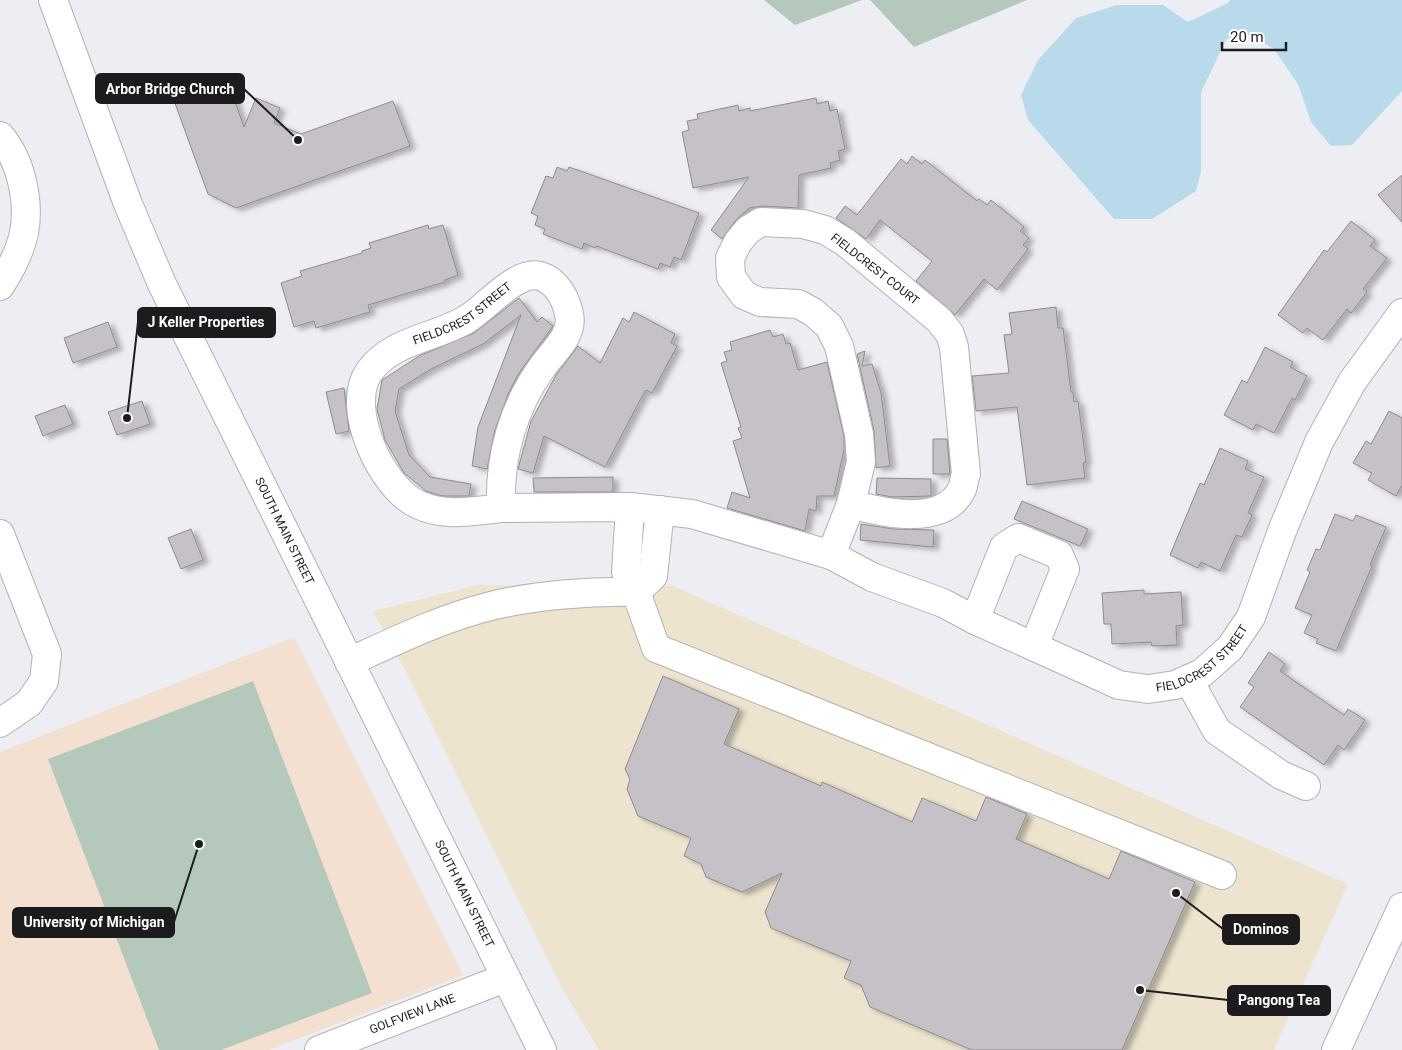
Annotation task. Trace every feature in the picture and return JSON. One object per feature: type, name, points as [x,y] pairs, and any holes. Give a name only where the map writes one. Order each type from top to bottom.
[{"type":"street","name":"SOUTH MAIN STREET","points":[[53,0],[128,204],[162,284],[542,1050]]},
{"type":"street","points":[[0,136],[14,158],[22,185],[26,212],[24,232],[19,249],[12,267],[0,286]]},
{"type":"street","name":"FIELDCREST COURT","points":[[831,556],[851,504],[861,462],[859,434],[839,346],[829,326],[813,312],[798,304],[760,302],[744,295],[731,277],[730,258],[738,242],[748,230],[761,222],[802,224],[825,230],[844,242],[932,314],[950,334],[954,347],[966,474],[962,489],[949,505],[931,514],[878,512],[851,504]]},
{"type":"street","name":"FIELDCREST STREET","points":[[500,508],[500,484],[512,424],[524,396],[543,366],[561,345],[567,332],[570,317],[559,290],[548,280],[540,276],[522,278],[468,318],[385,355],[369,372],[363,384],[360,405],[363,420],[379,465],[401,494],[418,505],[440,511],[465,513],[500,508],[630,508],[660,510]]},
{"type":"street","name":"FIELDCREST STREET","points":[[831,556],[872,576],[943,604],[1119,685],[1148,689],[1175,686],[1202,673],[1230,648],[1251,617],[1282,531],[1327,427],[1352,382],[1402,313]]},
{"type":"street","points":[[630,508],[626,572],[636,592],[656,648],[1222,875]]},
{"type":"street","points":[[349,662],[413,633],[492,606],[585,593],[636,592],[653,576],[660,510],[692,514],[831,556]]},
{"type":"street","points":[[0,534],[8,579],[46,654],[44,681],[30,703],[0,723]]},
{"type":"street","points":[[975,620],[1004,547],[1018,538],[1060,555],[1065,569],[1034,646]]},
{"type":"street","points":[[1188,680],[1216,731],[1282,775],[1306,786]]},
{"type":"street","points":[[1336,1050],[1402,907]]},
{"type":"street","name":"GOLFVIEW LANE","points":[[319,1050],[505,978]]},
{"type":"shaded area","points":[[478,585],[673,586],[1348,884],[1274,1050],[599,1050],[562,988],[404,668],[373,611]]},
{"type":"shaded area","points":[[294,637],[463,975],[269,1050],[0,1050],[0,752]]},
{"type":"green space","points":[[764,0],[862,0],[795,25]]},
{"type":"green space","points":[[870,0],[1027,0],[914,47]]},
{"type":"green space","points":[[253,681],[372,993],[221,1050],[159,1050],[48,759]]},
{"type":"water","points":[[1230,0],[1402,0],[1402,91],[1352,145],[1331,146],[1311,122],[1298,84],[1273,48],[1241,31],[1226,40],[1201,92],[1201,171],[1196,191],[1152,219],[1114,219],[1028,120],[1021,95],[1038,60],[1076,18],[1117,5],[1163,5],[1188,22],[1228,3]]},
{"type":"building","points":[[226,76],[244,127],[256,98],[280,108],[274,123],[301,134],[393,101],[410,146],[236,208],[208,194],[172,95]]},
{"type":"building","points":[[816,98],[817,104],[828,101],[830,111],[837,109],[845,149],[838,151],[840,160],[830,163],[831,168],[799,175],[798,208],[762,206],[749,208],[736,220],[722,239],[711,230],[749,177],[693,188],[682,132],[689,130],[687,121],[698,119],[697,114],[738,105],[739,111],[750,108],[750,111]]},
{"type":"building","points":[[912,156],[922,164],[925,160],[977,201],[979,199],[987,205],[991,200],[1024,227],[1020,231],[1029,238],[1023,245],[1028,249],[997,290],[984,279],[955,315],[916,281],[932,261],[880,220],[866,239],[836,218],[845,206],[857,215],[901,159],[907,164]]},
{"type":"building","points":[[557,167],[567,171],[569,167],[699,213],[681,260],[674,257],[670,267],[660,263],[658,269],[596,246],[595,248],[584,243],[582,249],[543,234],[545,229],[535,225],[538,216],[531,213],[546,176],[553,178]]},
{"type":"building","points":[[1402,175],[1402,222],[1378,195]]},
{"type":"building","points":[[1351,221],[1375,240],[1370,246],[1387,258],[1363,289],[1367,292],[1351,313],[1347,309],[1323,340],[1307,328],[1303,333],[1278,315],[1324,250],[1327,252]]},
{"type":"building","points":[[428,225],[429,229],[443,225],[458,275],[445,280],[445,282],[368,305],[370,312],[316,328],[314,321],[294,327],[281,283],[302,276],[300,271],[362,253],[362,251],[371,248],[369,243]]},
{"type":"building","points":[[519,298],[537,322],[542,317],[553,326],[519,373],[509,392],[495,430],[487,469],[472,466],[478,427],[521,315],[483,344],[431,369],[399,389],[395,411],[409,455],[430,477],[471,484],[469,496],[442,496],[426,491],[404,473],[385,440],[377,409],[382,380],[419,356],[474,333]]},
{"type":"building","points":[[1056,307],[1058,328],[1063,328],[1071,392],[1073,392],[1074,402],[1078,401],[1086,462],[1083,463],[1085,478],[1027,485],[1017,407],[976,411],[972,376],[1009,373],[1004,335],[1012,334],[1009,313]]},
{"type":"building","points":[[634,312],[675,334],[671,343],[677,346],[652,393],[646,390],[640,400],[605,467],[544,436],[533,473],[518,469],[531,421],[556,375],[578,346],[600,363],[623,318],[629,322]]},
{"type":"building","points":[[108,322],[117,347],[73,363],[64,338]]},
{"type":"building","points":[[770,330],[773,337],[783,334],[786,344],[790,343],[798,370],[827,362],[844,436],[844,449],[834,496],[817,496],[816,511],[809,509],[805,531],[727,508],[732,492],[750,498],[733,441],[742,438],[738,428],[741,427],[721,363],[727,361],[724,352],[732,350],[730,342]]},
{"type":"building","points":[[1265,347],[1293,362],[1290,367],[1307,376],[1295,400],[1292,398],[1274,433],[1256,424],[1253,430],[1224,415],[1242,380],[1247,383]]},
{"type":"building","points":[[865,351],[862,366],[872,364],[881,393],[890,466],[876,468],[874,431],[857,354]]},
{"type":"building","points":[[344,388],[349,431],[336,434],[326,392]]},
{"type":"building","points":[[142,401],[150,424],[117,435],[108,412]]},
{"type":"building","points":[[65,405],[73,424],[43,436],[35,416]]},
{"type":"building","points":[[1389,411],[1402,418],[1402,485],[1396,496],[1368,480],[1372,473],[1353,463],[1366,441],[1371,444]]},
{"type":"building","points":[[933,439],[947,439],[950,474],[933,474]]},
{"type":"building","points":[[1220,448],[1248,461],[1245,469],[1264,477],[1248,513],[1252,515],[1242,537],[1236,535],[1220,571],[1201,562],[1198,568],[1170,555],[1200,483],[1204,485]]},
{"type":"building","points":[[613,477],[613,492],[534,492],[533,478]]},
{"type":"building","points":[[877,478],[931,479],[931,496],[892,497],[876,494]]},
{"type":"building","points":[[1022,501],[1088,529],[1080,546],[1014,519]]},
{"type":"building","points":[[1335,514],[1353,521],[1356,515],[1386,527],[1370,565],[1372,566],[1336,651],[1316,643],[1318,639],[1304,633],[1312,615],[1295,608],[1310,572],[1307,570],[1316,549],[1320,550]]},
{"type":"building","points":[[861,524],[894,529],[934,530],[933,547],[860,540]]},
{"type":"building","points":[[191,529],[203,560],[181,569],[168,538]]},
{"type":"building","points":[[1144,590],[1144,594],[1181,592],[1183,625],[1176,626],[1177,645],[1152,646],[1151,642],[1112,644],[1111,624],[1104,624],[1102,593]]},
{"type":"building","points":[[1269,652],[1285,664],[1280,671],[1344,715],[1348,709],[1365,720],[1344,750],[1338,745],[1324,765],[1240,707],[1254,687],[1248,683]]},
{"type":"building","points":[[663,676],[739,709],[724,744],[821,786],[822,782],[912,822],[922,798],[976,821],[986,797],[1027,814],[1016,839],[1109,879],[1121,851],[1195,882],[1122,1050],[972,1050],[870,1007],[861,985],[844,978],[851,961],[771,928],[765,912],[782,873],[742,892],[706,877],[701,864],[684,856],[691,838],[638,816],[627,789],[630,779],[625,769]]},
{"type":"place","name":"Arbor Bridge Church","points":[[298,140]]},
{"type":"place","name":"J Keller Properties","points":[[127,418]]},
{"type":"place","name":"University of Michigan","points":[[199,844]]},
{"type":"place","name":"Dominos","points":[[1176,893]]},
{"type":"place","name":"Pangong Tea","points":[[1140,990]]}]
